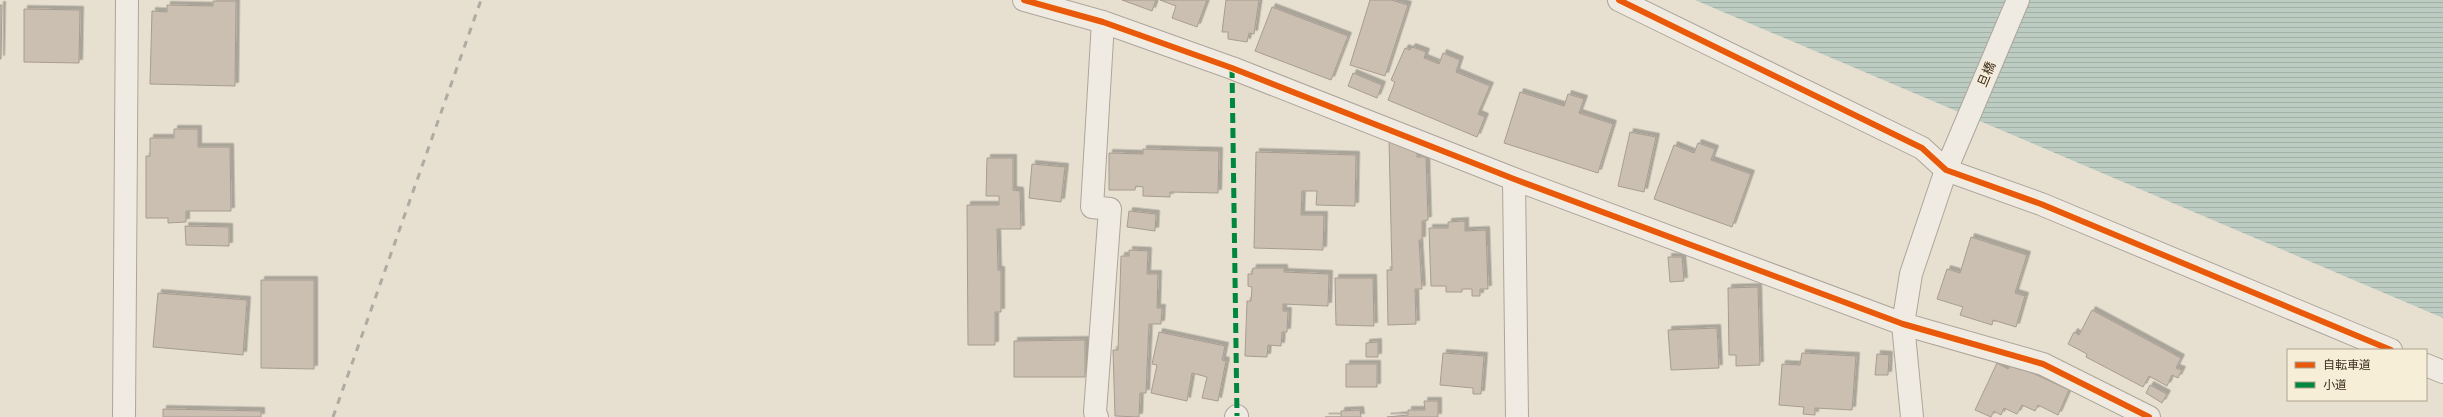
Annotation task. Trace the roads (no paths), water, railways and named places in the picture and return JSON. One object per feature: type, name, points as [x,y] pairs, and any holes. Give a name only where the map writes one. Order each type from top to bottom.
[{"type":"street","points":[[124,417],[128,0]]},
{"type":"street","points":[[1024,0],[1103,22],[1232,68],[1514,179],[1903,324],[2043,364],[2149,417]]},
{"type":"street","points":[[1619,0],[1922,148],[1946,170],[2041,204],[2389,349]]},
{"type":"street","name":"旦橋","points":[[1912,417],[1903,324],[1911,274],[1954,149],[2018,0]]},
{"type":"street","points":[[1097,417],[1095,412],[1110,209],[1092,207],[1103,22]]},
{"type":"street","points":[[1514,179],[1517,417]]},
{"type":"street","points":[[2427,365],[2443,372]]},
{"type":"railway","points":[[333,417],[481,0]]}]
